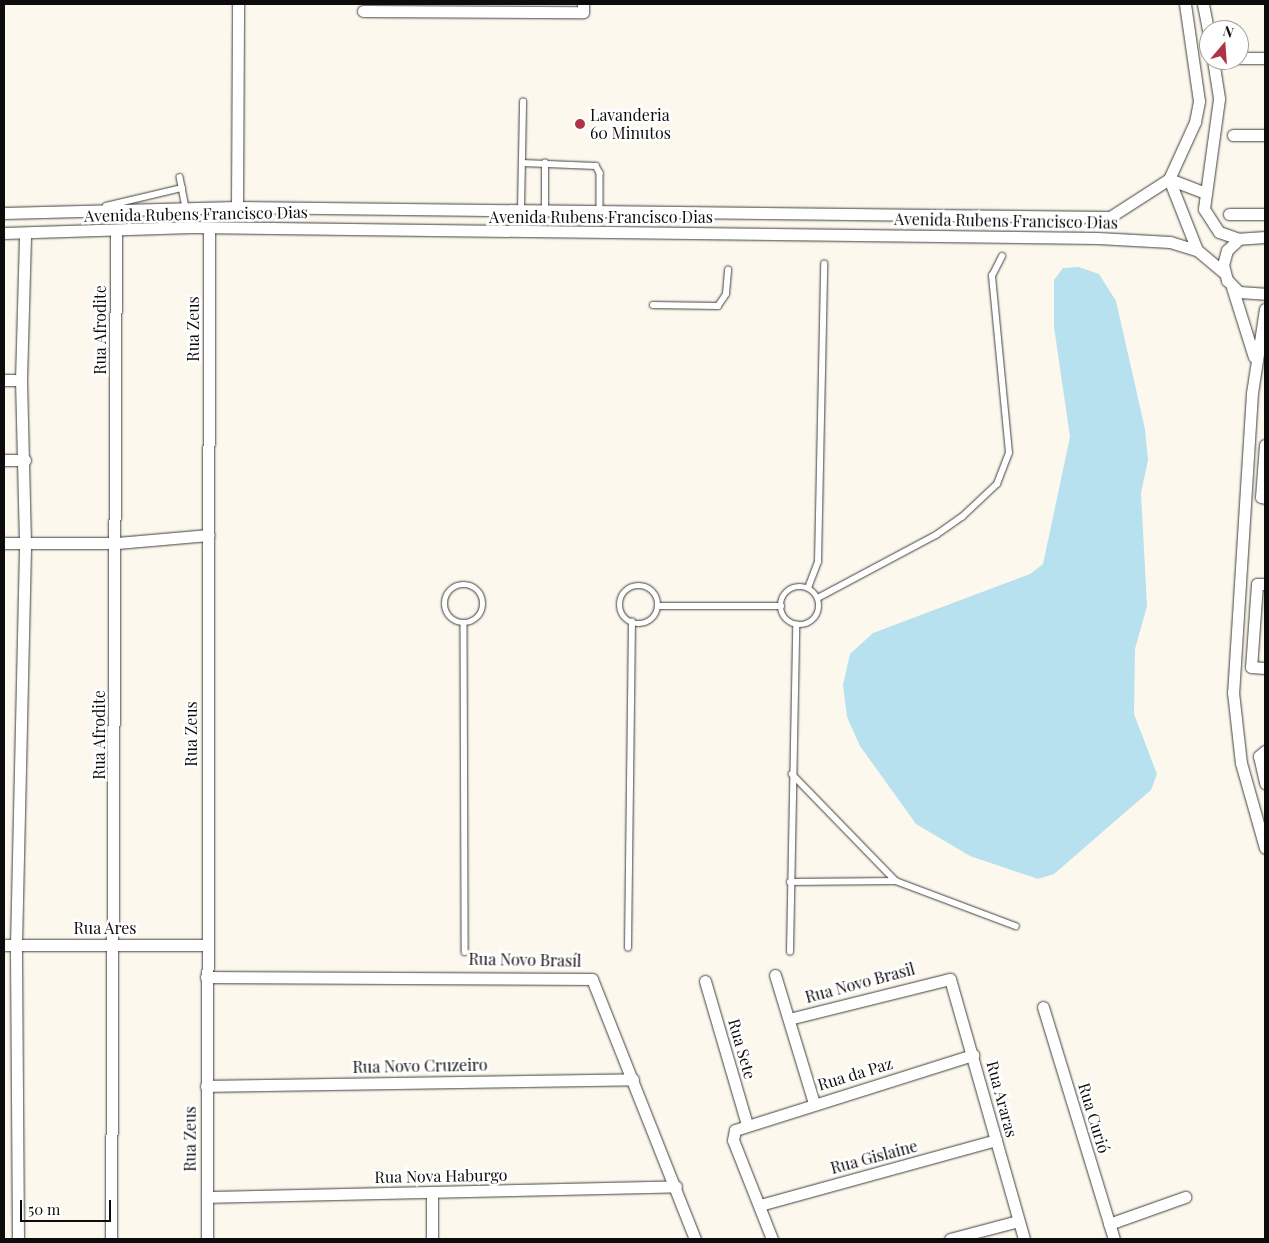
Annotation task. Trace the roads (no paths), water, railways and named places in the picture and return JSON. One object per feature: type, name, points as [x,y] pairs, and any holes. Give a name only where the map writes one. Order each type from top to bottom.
[{"type":"street","points":[[237,207],[238,4]]},
{"type":"street","points":[[238,19],[248,4]]},
{"type":"street","points":[[363,11],[583,12],[583,4]]},
{"type":"street","points":[[1185,4],[1199,101],[1195,122],[1169,179],[1203,192]]},
{"type":"street","points":[[1203,4],[1206,20]]},
{"type":"street","points":[[1249,58],[1265,58]]},
{"type":"street","points":[[1215,70],[1219,98],[1203,192],[1209,221],[1219,232],[1239,238],[1264,236]]},
{"type":"street","points":[[1199,101],[1219,98]]},
{"type":"street","points":[[1233,135],[1265,135]]},
{"type":"street","name":"Avenida Rubens Francisco Dias","points":[[4,213],[237,207],[1110,217],[1169,179],[1197,250]]},
{"type":"street","points":[[1229,214],[1265,214]]},
{"type":"street","name":"Avenida Rubens Francisco Dias","points":[[4,233],[209,228],[1064,236],[1170,242],[1197,250],[1224,273],[1232,287],[1255,361]]},
{"type":"street","name":"Rua Zeus","points":[[207,1239],[205,945],[209,535],[209,228]]},
{"type":"street","name":"Rua Afrodite","points":[[111,1239],[117,543],[116,230]]},
{"type":"street","points":[[18,1239],[16,945],[25,543],[25,460],[20,380],[25,233]]},
{"type":"street","points":[[1224,273],[1227,250],[1239,238]]},
{"type":"street","points":[[1232,287],[1246,295],[1265,294]]},
{"type":"street","points":[[1265,309],[1255,361],[1233,692],[1241,763],[1265,848]]},
{"type":"street","points":[[4,380],[20,380]]},
{"type":"street","points":[[1265,445],[1261,497],[1265,498]]},
{"type":"street","points":[[4,460],[25,460]]},
{"type":"street","points":[[4,543],[117,543],[209,535]]},
{"type":"street","points":[[1265,584],[1257,584],[1251,667],[1265,668]]},
{"type":"street","points":[[1265,751],[1259,756],[1265,783]]},
{"type":"street","name":"Rua Ares","points":[[4,945],[114,943],[205,945]]},
{"type":"street","points":[[775,975],[814,1103]]},
{"type":"street","name":"Rua Novo Brasíl","points":[[206,978],[586,976],[596,985],[676,1186],[695,1239]]},
{"type":"street","name":"Rua Novo Brasil","points":[[789,1019],[939,979]]},
{"type":"street","name":"Rua Araras","points":[[939,979],[954,984],[1024,1239]]},
{"type":"street","name":"Rua Sete","points":[[705,981],[747,1125]]},
{"type":"street","name":"Rua Curió","points":[[1043,1007],[1114,1239]]},
{"type":"street","name":"Rua da Paz","points":[[747,1125],[973,1055]]},
{"type":"street","name":"Rua Novo Cruzeiro","points":[[206,1086],[633,1079]]},
{"type":"street","points":[[747,1125],[735,1130],[733,1140],[772,1239]]},
{"type":"street","name":"Rua Gislaine","points":[[760,1205],[996,1140]]},
{"type":"street","name":"Rua Nova Haburgo","points":[[207,1196],[676,1186]]},
{"type":"street","points":[[432,1192],[432,1239]]},
{"type":"street","points":[[1109,1224],[1185,1197]]},
{"type":"street","points":[[950,1239],[1018,1221]]},
{"type":"lane","points":[[521,210],[523,102]]},
{"type":"lane","points":[[522,163],[545,162],[596,166],[600,173],[600,210]]},
{"type":"lane","points":[[545,162],[545,210]]},
{"type":"lane","points":[[180,177],[186,208]]},
{"type":"lane","points":[[79,212],[182,188]]},
{"type":"lane","points":[[818,598],[936,535],[962,517],[997,484],[1009,453],[992,276],[1002,256]]},
{"type":"lane","points":[[808,588],[818,562],[824,264]]},
{"type":"lane","points":[[653,305],[718,306],[726,294],[728,270]]},
{"type":"lane","points":[[465,585],[476,589],[483,605],[479,616],[464,623],[448,614],[445,603],[454,588],[465,585]]},
{"type":"lane","points":[[628,948],[632,622],[620,604],[629,589],[647,588],[658,606]]},
{"type":"lane","points":[[793,588],[808,588],[818,598],[819,610],[813,621],[796,625],[785,618],[781,606],[793,588]]},
{"type":"lane","points":[[658,606],[781,606]]},
{"type":"lane","points":[[632,622],[650,621],[658,606]]},
{"type":"lane","points":[[464,623],[465,952]]},
{"type":"lane","points":[[790,952],[796,625]]},
{"type":"lane","points":[[792,774],[896,881]]},
{"type":"lane","points":[[790,882],[896,881],[1016,926]]},
{"type":"water","points":[[1079,267],[1099,274],[1116,301],[1145,429],[1148,460],[1141,493],[1147,606],[1135,649],[1134,714],[1157,774],[1151,790],[1054,874],[1038,879],[970,856],[916,824],[860,746],[847,717],[843,685],[850,654],[873,633],[1030,574],[1043,564],[1070,437],[1054,327],[1054,280],[1063,268]]},
{"type":"place","name":"Lavanderia 60 Minutos","points":[[580,124]]}]
